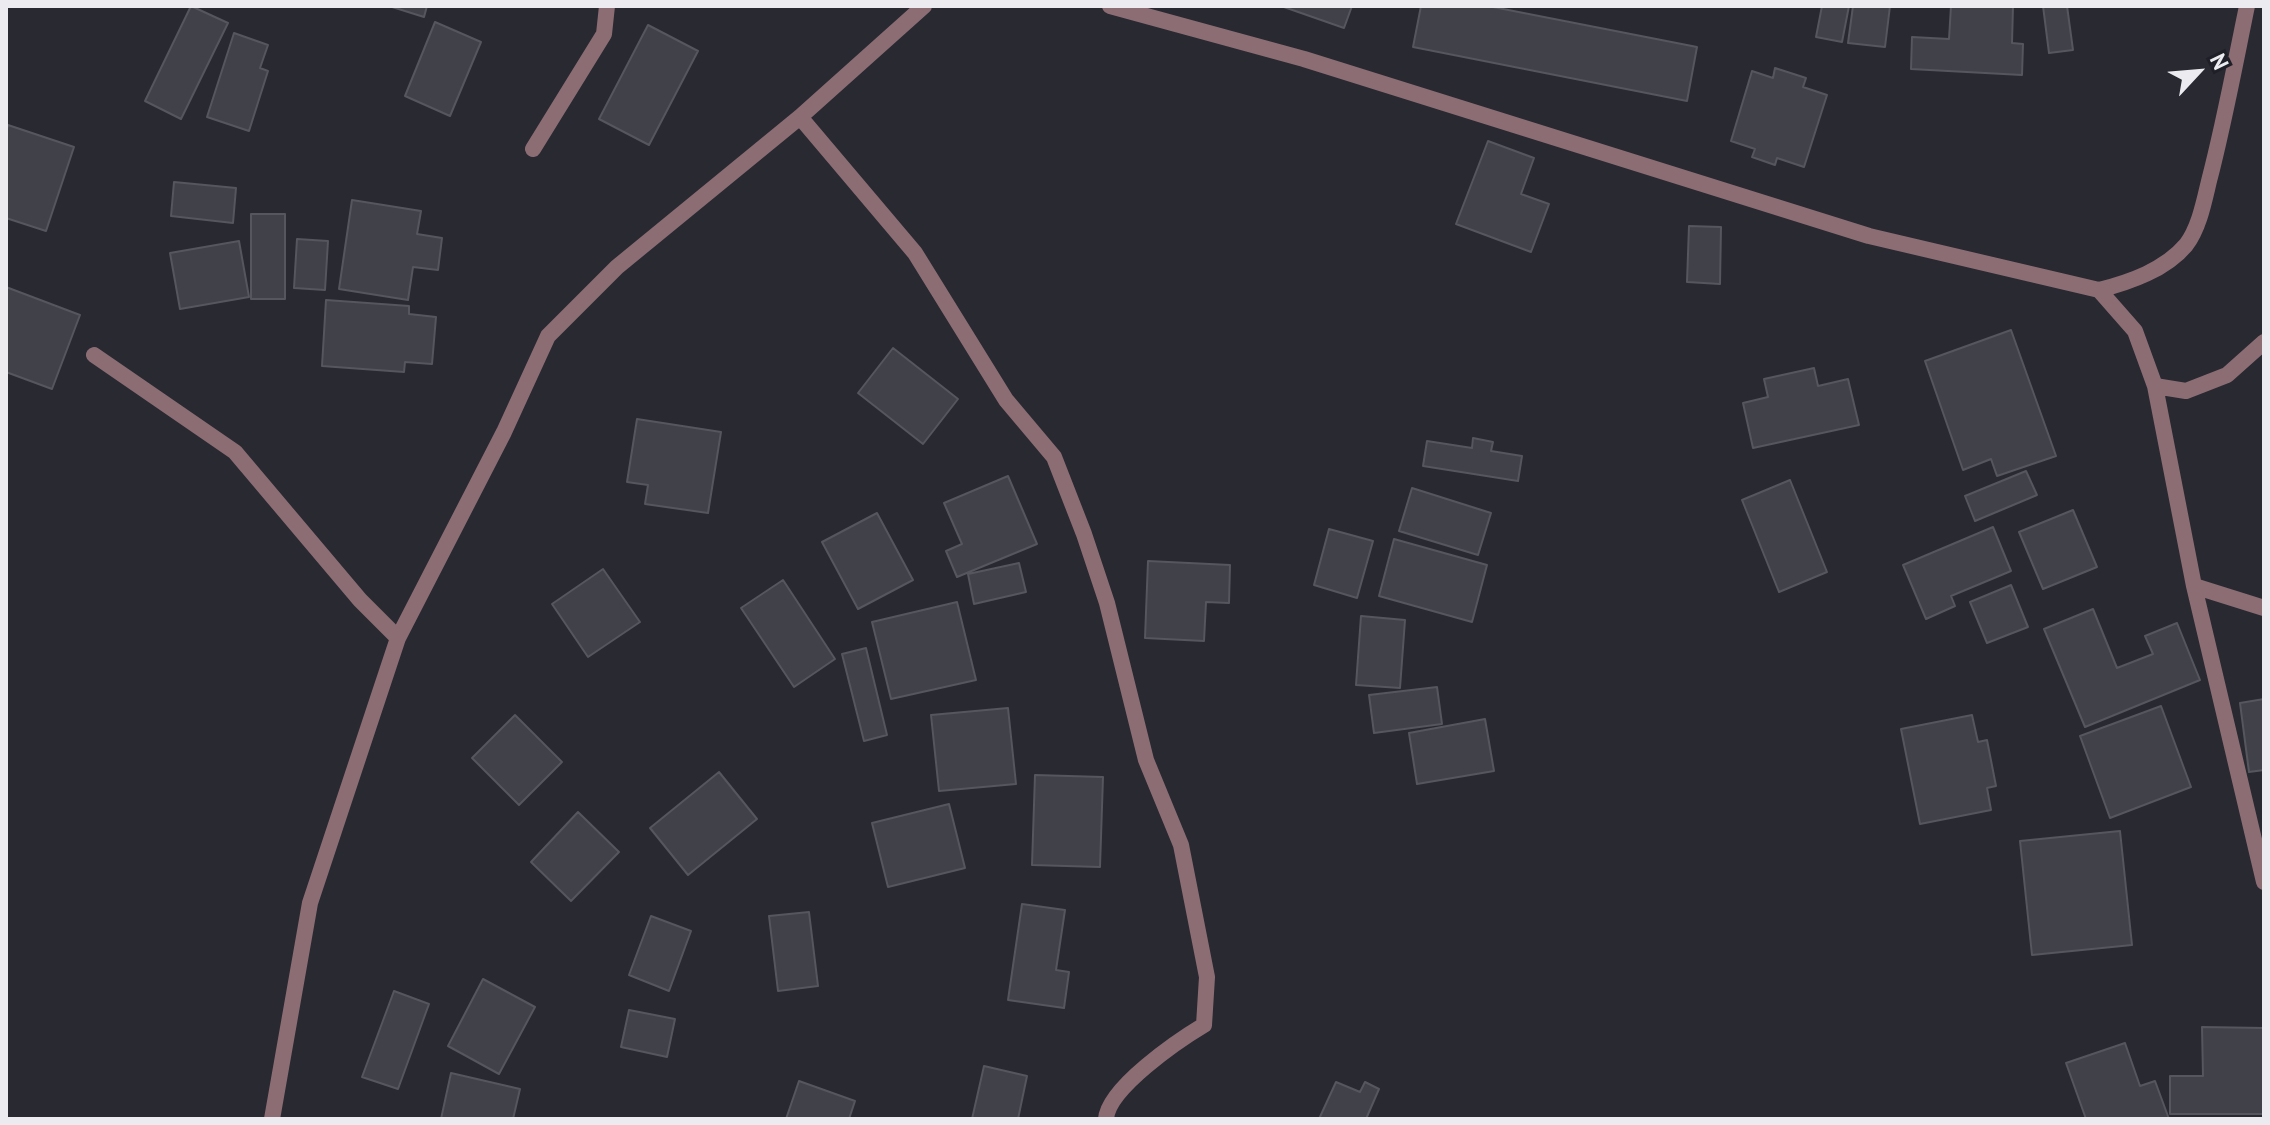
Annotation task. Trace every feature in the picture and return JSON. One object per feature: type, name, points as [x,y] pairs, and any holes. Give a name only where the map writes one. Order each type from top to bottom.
[{"type":"street","points":[[533,149],[604,34],[607,6]]},
{"type":"street","points":[[272,1119],[310,903],[398,638],[504,432],[548,336],[617,267],[800,117],[924,6]]},
{"type":"street","points":[[1110,6],[1304,59],[1869,236],[2099,290],[2133,281],[2152,272],[2186,245],[2201,213],[2247,6]]},
{"type":"street","points":[[800,117],[915,253],[1006,400],[1054,457],[1107,603],[1146,760],[1181,845],[1207,977],[1204,1025],[1168,1048],[1136,1076],[1107,1111],[1106,1119]]},
{"type":"street","points":[[2099,290],[2135,331],[2155,386],[2194,586],[2264,882]]},
{"type":"street","points":[[2155,386],[2186,391],[2227,375],[2264,342]]},
{"type":"street","points":[[94,355],[235,452],[360,600],[398,638]]},
{"type":"street","points":[[2194,586],[2264,608]]},
{"type":"building","points":[[191,6],[228,23],[181,119],[145,101]]},
{"type":"building","points":[[389,6],[427,6],[424,17]]},
{"type":"building","points":[[1281,6],[1352,6],[1344,28]]},
{"type":"building","points":[[1421,6],[1488,6],[1697,47],[1687,101],[1413,47]]},
{"type":"building","points":[[1822,6],[1849,6],[1842,42],[1816,37]]},
{"type":"building","points":[[1853,6],[1890,6],[1885,47],[1848,43]]},
{"type":"building","points":[[1951,6],[2013,6],[2012,43],[2023,44],[2022,75],[1911,69],[1912,37],[1949,39]]},
{"type":"building","points":[[2043,6],[2067,6],[2073,50],[2049,53]]},
{"type":"building","points":[[435,22],[481,42],[450,116],[405,96]]},
{"type":"building","points":[[648,25],[698,51],[649,145],[599,119]]},
{"type":"building","points":[[234,33],[268,45],[260,68],[268,71],[249,131],[207,117]]},
{"type":"building","points":[[1775,68],[1806,78],[1803,87],[1827,95],[1804,167],[1777,158],[1775,165],[1752,157],[1755,149],[1731,141],[1752,71],[1773,78]]},
{"type":"building","points":[[8,125],[74,147],[46,231],[6,218]]},
{"type":"building","points":[[1488,141],[1534,158],[1521,194],[1549,204],[1531,252],[1456,224]]},
{"type":"building","points":[[174,182],[236,188],[233,223],[171,216]]},
{"type":"building","points":[[352,200],[421,211],[417,234],[442,238],[438,270],[413,267],[408,300],[339,289]]},
{"type":"building","points":[[251,214],[285,214],[285,299],[251,299]]},
{"type":"building","points":[[1689,226],[1721,227],[1720,284],[1687,282]]},
{"type":"building","points":[[297,239],[328,241],[325,290],[294,288]]},
{"type":"building","points":[[239,241],[249,297],[180,309],[170,253]]},
{"type":"building","points":[[6,287],[80,315],[52,389],[6,372]]},
{"type":"building","points":[[326,300],[409,306],[409,314],[436,317],[432,364],[405,362],[404,372],[322,366]]},
{"type":"building","points":[[2011,330],[2056,456],[1997,476],[1991,459],[1963,470],[1925,361]]},
{"type":"building","points":[[893,348],[958,399],[923,444],[858,393]]},
{"type":"building","points":[[1814,368],[1818,386],[1848,379],[1859,425],[1753,448],[1743,403],[1768,397],[1764,379]]},
{"type":"building","points":[[637,419],[721,432],[708,513],[645,504],[648,485],[627,482]]},
{"type":"building","points":[[1473,438],[1493,442],[1491,451],[1522,456],[1518,481],[1423,466],[1427,441],[1472,448]]},
{"type":"building","points":[[2026,471],[2037,495],[1975,521],[1965,496]]},
{"type":"building","points":[[1008,476],[1037,544],[957,577],[946,551],[962,544],[944,503]]},
{"type":"building","points":[[1790,480],[1827,572],[1779,592],[1742,500]]},
{"type":"building","points":[[1412,488],[1491,513],[1478,555],[1399,531]]},
{"type":"building","points":[[2073,510],[2097,567],[2043,589],[2019,532]]},
{"type":"building","points":[[877,513],[913,580],[858,609],[822,542]]},
{"type":"building","points":[[1993,527],[2011,571],[1951,596],[1955,606],[1926,619],[1903,565]]},
{"type":"building","points":[[1329,529],[1373,541],[1357,598],[1314,585]]},
{"type":"building","points":[[1394,539],[1487,565],[1472,622],[1379,596]]},
{"type":"building","points":[[1148,561],[1230,565],[1229,603],[1206,602],[1204,641],[1145,638]]},
{"type":"building","points":[[1019,563],[1026,592],[974,604],[968,574]]},
{"type":"building","points":[[603,569],[640,622],[588,657],[552,604]]},
{"type":"building","points":[[783,580],[835,659],[794,687],[741,608]]},
{"type":"building","points":[[2011,585],[2028,627],[1987,643],[1970,602]]},
{"type":"building","points":[[957,602],[976,680],[891,699],[872,622]]},
{"type":"building","points":[[2093,609],[2117,668],[2153,654],[2145,636],[2177,623],[2200,680],[2085,727],[2044,629]]},
{"type":"building","points":[[1361,616],[1405,620],[1400,688],[1356,685]]},
{"type":"building","points":[[866,648],[887,735],[864,741],[842,654]]},
{"type":"building","points":[[1437,687],[1442,724],[1374,733],[1369,695]]},
{"type":"building","points":[[2264,699],[2264,770],[2249,772],[2240,703]]},
{"type":"building","points":[[2161,706],[2191,787],[2110,818],[2080,736]]},
{"type":"building","points":[[1008,708],[1016,784],[939,791],[931,715]]},
{"type":"building","points":[[515,715],[562,762],[519,805],[472,758]]},
{"type":"building","points":[[1972,715],[1978,742],[1987,740],[1996,786],[1987,788],[1991,810],[1920,824],[1901,729]]},
{"type":"building","points":[[1485,719],[1494,771],[1417,784],[1409,733]]},
{"type":"building","points":[[719,772],[757,819],[688,875],[650,828]]},
{"type":"building","points":[[1035,775],[1103,777],[1100,867],[1032,865]]},
{"type":"building","points":[[949,804],[965,868],[888,887],[872,823]]},
{"type":"building","points":[[578,812],[619,852],[571,901],[531,862]]},
{"type":"building","points":[[2120,831],[2132,945],[2032,955],[2020,841]]},
{"type":"building","points":[[1022,904],[1065,910],[1056,970],[1069,972],[1064,1008],[1008,1000]]},
{"type":"building","points":[[809,912],[818,986],[778,991],[769,916]]},
{"type":"building","points":[[651,916],[691,931],[669,991],[629,975]]},
{"type":"building","points":[[483,979],[535,1007],[499,1074],[448,1046]]},
{"type":"building","points":[[394,991],[429,1004],[398,1089],[362,1077]]},
{"type":"building","points":[[629,1010],[675,1019],[667,1057],[621,1047]]},
{"type":"building","points":[[2202,1027],[2264,1028],[2264,1114],[2170,1114],[2170,1076],[2203,1076]]},
{"type":"building","points":[[2125,1043],[2140,1086],[2155,1081],[2169,1119],[2086,1119],[2066,1063]]},
{"type":"building","points":[[984,1066],[1027,1076],[1018,1119],[972,1119]]},
{"type":"building","points":[[451,1073],[520,1089],[513,1119],[441,1119]]},
{"type":"building","points":[[799,1081],[855,1101],[849,1119],[786,1119]]},
{"type":"building","points":[[1336,1082],[1360,1092],[1365,1082],[1379,1089],[1366,1119],[1319,1119]]}]
